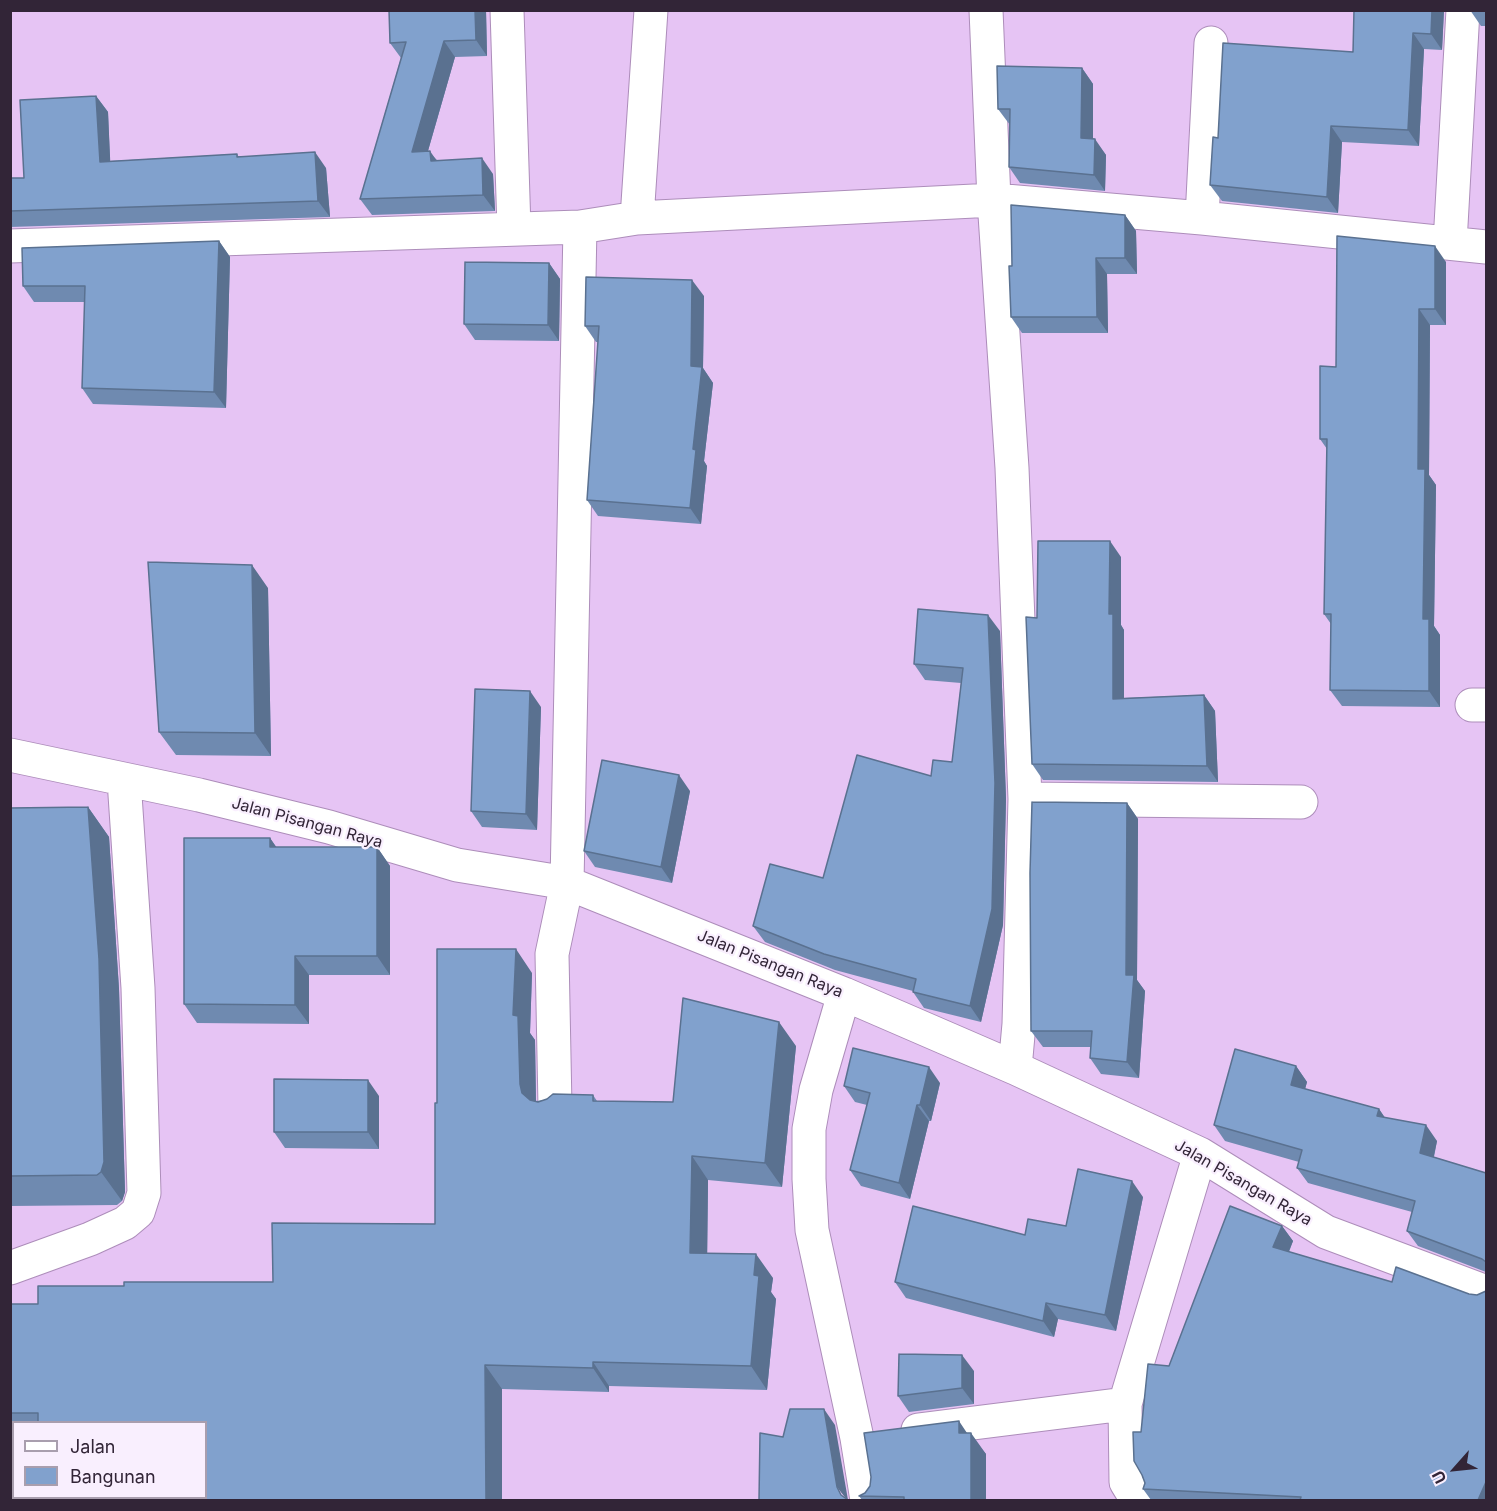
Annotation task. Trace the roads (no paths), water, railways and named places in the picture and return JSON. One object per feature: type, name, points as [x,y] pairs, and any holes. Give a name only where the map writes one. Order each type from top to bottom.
[{"type":"street","points":[[507,10],[514,229]]},
{"type":"street","points":[[637,218],[651,10]]},
{"type":"street","points":[[986,10],[994,200],[1012,468],[1025,799],[1019,1024],[1015,1068]]},
{"type":"street","points":[[1449,243],[1463,10]]},
{"type":"street","points":[[1202,218],[1210,43]]},
{"type":"street","points":[[10,246],[580,226],[637,218],[994,200],[1202,218],[1486,247]]},
{"type":"street","points":[[555,1107],[552,954],[567,883],[580,226]]},
{"type":"street","name":"Jalan Pisangan Raya","points":[[10,755],[199,795],[329,827],[457,865],[567,883],[844,994],[1015,1068],[1200,1154],[1326,1232],[1486,1292]]},
{"type":"street","points":[[10,1268],[90,1239],[125,1223],[138,1212],[144,1192],[138,988],[124,780]]},
{"type":"street","points":[[1025,799],[1301,802]]},
{"type":"street","points":[[844,994],[816,1090],[809,1129],[809,1179],[812,1230],[857,1438],[867,1500]]},
{"type":"street","points":[[1137,1500],[1126,1482],[1125,1404],[1200,1154]]},
{"type":"street","points":[[857,1438],[1125,1404]]}]
